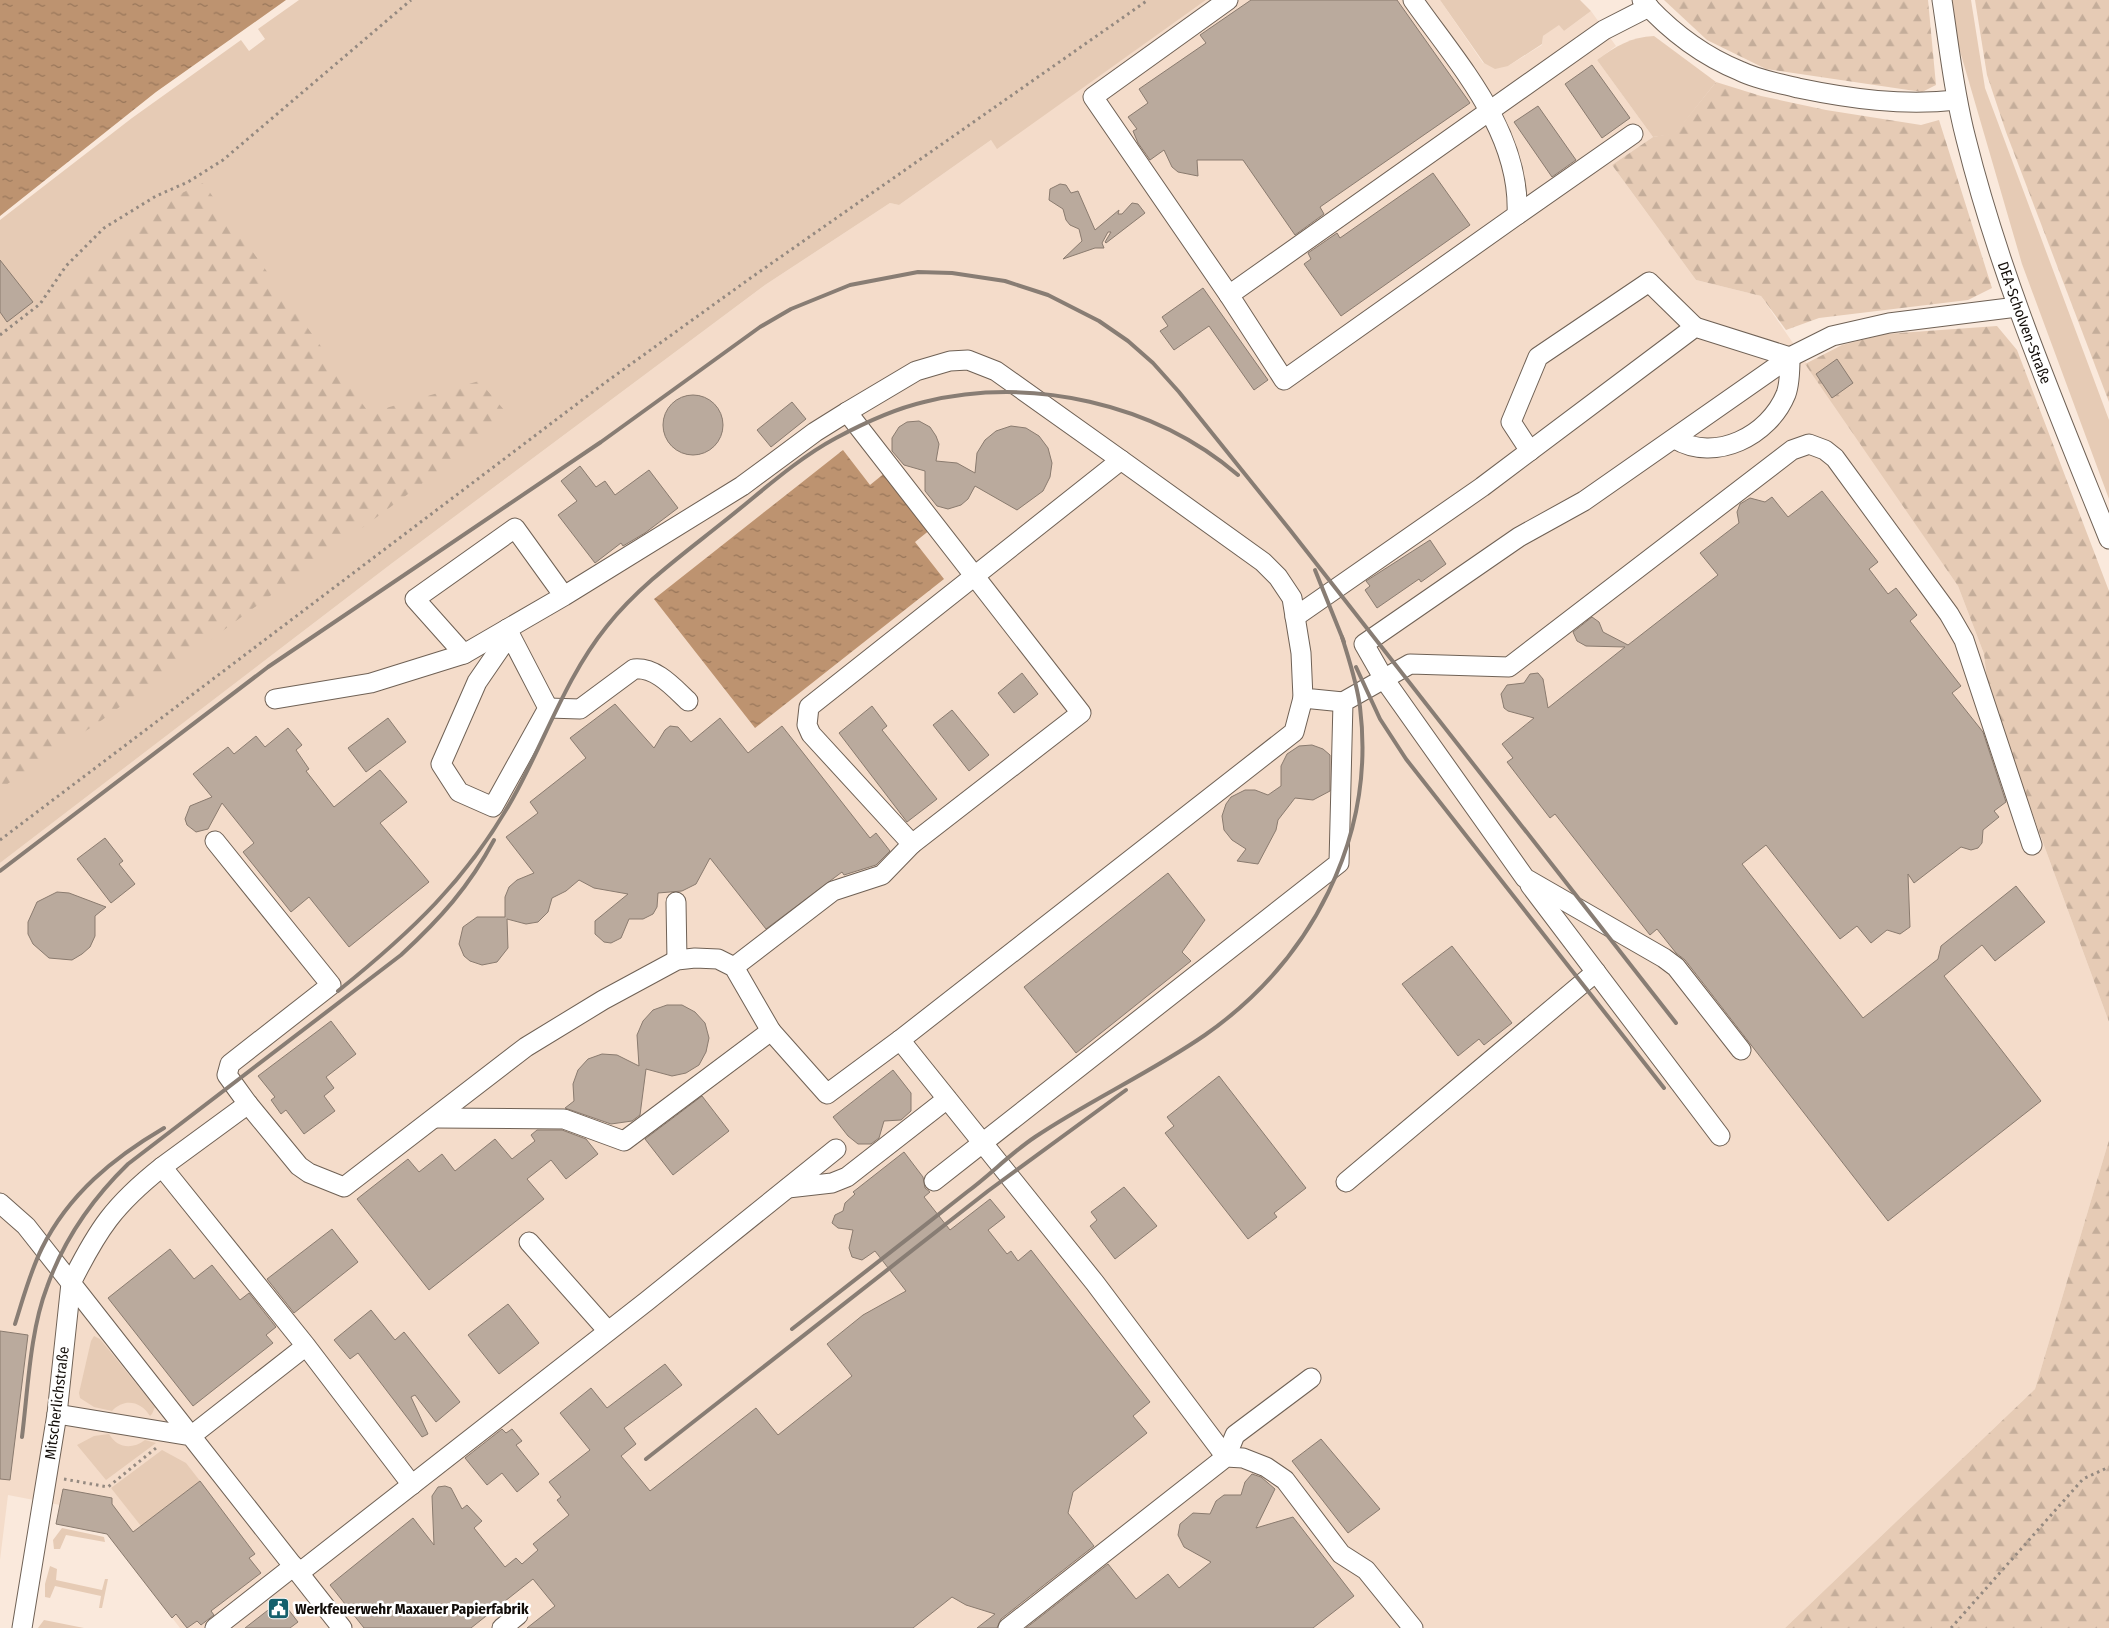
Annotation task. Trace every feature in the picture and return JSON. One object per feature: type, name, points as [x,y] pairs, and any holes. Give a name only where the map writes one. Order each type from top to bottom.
[{"type":"street","points":[[1228,0],[1093,97],[1229,295],[1284,380],[1633,134]]},
{"type":"street","points":[[1413,0],[1490,109],[1516,177],[1517,215]]},
{"type":"street","name":"DEA-Scholven-Straße","points":[[1942,0],[1957,100],[1966,140],[2017,308],[2109,539]]},
{"type":"street","points":[[1229,295],[1490,109],[1645,4],[1704,52],[1741,72],[1831,95],[1879,102],[1927,103],[1957,100]]},
{"type":"street","points":[[1530,451],[1511,422],[1538,357],[1649,282],[1695,326],[1790,356]]},
{"type":"street","points":[[1720,1136],[1524,878],[1384,679],[1364,644],[1519,537],[1584,500],[1675,439],[1790,356],[1832,336],[1889,324],[2017,308]]},
{"type":"street","points":[[1295,617],[1482,487],[1695,326]]},
{"type":"street","points":[[1675,439],[1686,445],[1701,449],[1715,448],[1734,443],[1755,432],[1776,411],[1786,394],[1790,356]]},
{"type":"street","points":[[215,841],[331,985],[230,1064],[227,1075],[248,1104],[299,1166],[309,1173],[344,1187],[526,1047],[603,1000],[677,960],[695,958],[718,960],[734,967],[771,1030],[827,1094],[900,1040],[1294,732],[1303,698],[1302,653],[1292,598],[1278,578],[1263,562],[996,371],[968,360],[950,361],[916,371],[815,432],[742,486],[508,631],[464,654],[371,683],[275,699]]},
{"type":"street","points":[[734,967],[833,891],[882,875],[912,844],[1081,713],[976,575],[847,412]]},
{"type":"street","points":[[1303,698],[1343,702],[1410,664],[1509,667],[1792,450],[1809,444],[1825,450],[1835,458],[1949,614],[1964,640],[2032,844]]},
{"type":"street","points":[[912,844],[810,734],[807,725],[808,707],[1121,460]]},
{"type":"street","points":[[464,654],[415,599],[515,528],[564,596]]},
{"type":"street","points":[[508,631],[548,708]]},
{"type":"street","points":[[508,631],[476,682],[441,764],[459,792],[493,806],[548,708]]},
{"type":"street","points":[[548,708],[580,710],[634,669],[641,668],[653,672],[688,701]]},
{"type":"street","points":[[934,1182],[1339,863],[1343,702]]},
{"type":"street","points":[[1524,878],[1664,958],[1676,968],[1741,1050]]},
{"type":"street","points":[[676,902],[677,960]]},
{"type":"street","points":[[1346,1182],[1596,972]]},
{"type":"street","points":[[435,1118],[564,1120],[624,1141],[771,1030]]},
{"type":"street","points":[[900,1040],[1095,1284],[1226,1457],[1243,1458],[1266,1467],[1285,1480],[1341,1554],[1366,1570],[1413,1628]]},
{"type":"street","points":[[788,1188],[832,1183],[847,1176],[947,1099]]},
{"type":"street","points":[[71,1283],[106,1219],[138,1186],[248,1104]]},
{"type":"street","points":[[215,1628],[412,1485],[608,1332],[836,1149]]},
{"type":"street","points":[[162,1168],[306,1346],[412,1485]]},
{"type":"street","points":[[0,1203],[26,1226],[71,1283],[183,1435],[342,1628]]},
{"type":"street","points":[[529,1242],[608,1332]]},
{"type":"street","name":"Mitscherlichstraße","points":[[22,1628],[57,1414],[71,1283]]},
{"type":"street","points":[[57,1414],[183,1435],[306,1346]]},
{"type":"street","points":[[1008,1628],[1226,1457],[1235,1435],[1311,1378]]},
{"type":"street","points":[[502,1628],[518,1616]]},
{"type":"path","points":[[0,335],[40,304],[66,266],[104,228],[156,196],[188,182],[223,160],[411,0]]},
{"type":"path","points":[[0,840],[606,382],[752,277],[1148,0]]},
{"type":"path","points":[[48,1476],[108,1487],[183,1435]]},
{"type":"path","points":[[1951,1628],[2083,1479],[2109,1467]]},
{"type":"shaded area","points":[[1206,0],[1440,0],[1483,63],[1508,66],[1542,45],[1543,36],[1559,24],[1564,31],[1591,11],[1616,46],[1597,60],[1653,137],[1612,165],[1696,280],[1761,296],[1958,586],[1984,654],[1987,681],[1999,723],[2109,1022],[2109,1140],[2035,1389],[1785,1628],[180,1628],[107,1534],[56,1524],[60,1505],[8,1495],[0,1560],[0,863],[391,564],[765,285],[890,203],[899,205],[991,140],[997,148]]},
{"type":"green space","points":[[299,0],[1206,0],[997,149],[991,140],[899,205],[890,203],[765,285],[391,564],[0,863],[0,220],[132,118],[241,40],[249,51],[265,39],[258,29]]},
{"type":"green space","points":[[1440,0],[1580,0],[1591,11],[1564,31],[1559,25],[1543,36],[1542,44],[1508,66],[1495,69],[1484,63]]},
{"type":"green space","points":[[1664,0],[1928,0],[1936,85],[1922,92],[1766,69],[1707,40]]},
{"type":"green space","points":[[1951,0],[1971,0],[1985,88],[2109,420],[2109,499],[2022,264],[1953,27]]},
{"type":"green space","points":[[1975,0],[2109,0],[2109,402],[2006,132],[1987,75]]},
{"type":"green space","points":[[1654,36],[1716,82],[1675,134],[1653,137],[1597,60],[1624,43],[1638,38]]},
{"type":"green space","points":[[1716,82],[1761,96],[1826,110],[1921,125],[1939,120],[1992,288],[1968,300],[1819,318],[1786,330],[1761,296],[1696,280],[1612,165],[1653,137],[1675,133]]},
{"type":"green space","points":[[203,183],[369,413],[479,381],[511,418],[102,720],[0,789],[0,350],[86,267],[165,201]]},
{"type":"green space","points":[[1997,326],[2017,350],[2109,591],[2109,1022],[1999,723],[1987,681],[1984,654],[1958,586],[1805,364],[1842,345],[1885,334]]},
{"type":"green space","points":[[2109,1140],[2109,1628],[1785,1628],[2035,1389]]},
{"type":"green space","points":[[94,1336],[100,1339],[155,1407],[150,1416],[137,1404],[122,1404],[112,1411],[94,1407],[80,1398],[79,1393],[91,1341]]},
{"type":"green space","points":[[109,1434],[120,1445],[125,1446],[135,1445],[145,1440],[156,1443],[106,1480],[77,1445],[94,1436]]},
{"type":"green space","points":[[162,1450],[186,1463],[200,1481],[141,1526],[111,1488]]},
{"type":"green space","points":[[62,1528],[104,1537],[105,1542],[66,1535],[60,1549],[54,1549],[53,1540]]},
{"type":"green space","points":[[50,1566],[57,1569],[56,1580],[102,1590],[105,1579],[108,1579],[102,1608],[99,1608],[101,1596],[55,1586],[50,1598],[45,1597],[45,1584]]},
{"type":"green space","points":[[44,1620],[84,1628],[38,1628]]},
{"type":"water","points":[[0,0],[286,0],[156,92],[0,216]]},
{"type":"water","points":[[843,450],[870,485],[886,472],[931,529],[915,542],[944,579],[755,728],[654,599]]},
{"type":"building","points":[[1251,0],[1397,0],[1470,103],[1320,207],[1324,214],[1295,235],[1243,160],[1197,160],[1198,176],[1178,172],[1172,167],[1164,150],[1150,160],[1138,143],[1133,131],[1137,129],[1128,117],[1148,103],[1139,89],[1206,43],[1200,35]]},
{"type":"building","points":[[1592,65],[1630,118],[1602,138],[1565,84]]},
{"type":"building","points":[[1538,106],[1576,160],[1552,177],[1514,122]]},
{"type":"building","points":[[1433,173],[1470,225],[1341,316],[1304,264],[1311,259],[1308,253],[1337,233],[1340,238]]},
{"type":"building","points":[[1060,184],[1066,185],[1071,193],[1078,191],[1095,230],[1119,210],[1118,214],[1122,214],[1132,203],[1138,204],[1145,213],[1106,243],[1111,232],[1108,232],[1102,243],[1104,248],[1095,248],[1063,259],[1082,241],[1079,229],[1070,225],[1066,220],[1063,209],[1049,200],[1050,189]]},
{"type":"building","points":[[0,260],[33,302],[7,322],[0,312]]},
{"type":"building","points":[[1203,288],[1268,380],[1254,390],[1209,326],[1174,350],[1160,331],[1168,326],[1162,317]]},
{"type":"building","points":[[1837,359],[1853,383],[1832,398],[1816,374]]},
{"type":"building","points":[[687,395],[699,395],[710,400],[718,408],[723,419],[721,437],[710,450],[699,455],[687,455],[676,450],[668,442],[663,431],[663,419],[668,408],[676,400]]},
{"type":"building","points":[[792,402],[806,419],[771,447],[757,430]]},
{"type":"building","points":[[919,421],[930,427],[936,436],[939,444],[936,461],[957,463],[975,473],[977,453],[985,440],[996,431],[1011,426],[1026,428],[1039,436],[1048,448],[1052,463],[1050,477],[1043,491],[1017,510],[975,486],[968,499],[961,505],[948,509],[937,506],[925,491],[925,471],[904,465],[892,451],[892,438],[899,427],[907,422]]},
{"type":"building","points":[[580,466],[596,487],[605,481],[615,495],[649,470],[678,508],[645,533],[623,546],[621,543],[595,563],[558,515],[577,501],[561,481]]},
{"type":"building","points":[[1822,491],[1878,562],[1869,569],[1888,594],[1896,588],[1917,615],[1910,621],[1961,686],[1952,693],[1983,732],[2006,802],[1994,811],[1999,817],[1983,830],[1982,843],[1978,848],[1971,850],[1961,847],[1914,883],[1908,874],[1910,927],[1900,934],[1887,930],[1871,943],[1857,926],[1840,939],[1766,845],[1742,864],[1863,1018],[1938,959],[1941,946],[2016,886],[2045,922],[1995,961],[1982,945],[1944,976],[2041,1101],[1888,1221],[1685,960],[1676,953],[1657,929],[1650,935],[1555,814],[1550,818],[1507,762],[1513,758],[1502,744],[1534,718],[1508,711],[1504,708],[1501,694],[1507,685],[1524,683],[1530,674],[1538,673],[1543,679],[1548,708],[1625,647],[1586,646],[1577,641],[1573,632],[1592,617],[1599,622],[1603,632],[1628,645],[1718,575],[1700,553],[1739,523],[1737,512],[1740,504],[1750,498],[1765,502],[1772,497],[1788,517]]},
{"type":"building","points":[[1430,540],[1446,564],[1421,582],[1419,579],[1377,608],[1365,590],[1370,586],[1366,581]]},
{"type":"building","points":[[1022,673],[1038,694],[1014,713],[998,693]]},
{"type":"building","points":[[615,704],[654,748],[665,730],[670,726],[678,727],[691,742],[720,718],[748,753],[782,726],[870,838],[876,833],[890,851],[876,865],[844,875],[842,872],[766,929],[710,858],[696,884],[682,891],[658,893],[657,907],[653,914],[643,919],[629,919],[621,938],[611,943],[604,942],[595,934],[595,921],[628,894],[594,888],[579,880],[566,891],[552,898],[548,912],[538,922],[526,924],[507,919],[508,948],[497,962],[482,965],[470,961],[464,956],[459,944],[463,927],[477,917],[505,917],[505,897],[509,887],[517,880],[534,873],[506,837],[538,813],[530,802],[586,758],[570,738]]},
{"type":"building","points":[[872,706],[887,726],[882,730],[937,799],[907,822],[839,733]]},
{"type":"building","points":[[952,710],[989,755],[969,771],[933,725]]},
{"type":"building","points":[[388,718],[406,742],[366,772],[348,748]]},
{"type":"building","points":[[288,728],[302,745],[296,750],[309,769],[306,771],[334,807],[380,770],[407,802],[380,823],[429,882],[349,947],[309,897],[291,912],[243,852],[254,843],[222,803],[208,829],[196,832],[187,825],[185,819],[190,806],[212,797],[193,774],[228,747],[234,754],[256,736],[265,747]]},
{"type":"building","points":[[1312,745],[1323,749],[1330,755],[1330,791],[1313,800],[1295,798],[1278,820],[1276,830],[1258,864],[1237,861],[1246,849],[1232,840],[1224,830],[1222,816],[1226,804],[1231,797],[1245,790],[1255,790],[1268,795],[1281,786],[1281,766],[1287,754],[1299,746]]},
{"type":"building","points":[[105,838],[123,861],[119,864],[135,884],[111,903],[77,859]]},
{"type":"building","points":[[1168,873],[1205,920],[1182,952],[1191,961],[1076,1053],[1024,987]]},
{"type":"building","points":[[57,892],[69,893],[106,907],[95,916],[95,936],[90,947],[72,960],[49,958],[33,944],[28,934],[28,922],[37,902]]},
{"type":"building","points":[[1452,946],[1512,1023],[1484,1045],[1479,1039],[1458,1056],[1402,984]]},
{"type":"building","points":[[667,1005],[682,1005],[695,1012],[705,1023],[709,1038],[706,1052],[699,1065],[686,1073],[672,1076],[646,1069],[640,1115],[632,1121],[611,1124],[565,1108],[574,1101],[573,1084],[578,1070],[588,1059],[602,1054],[617,1055],[639,1066],[637,1035],[643,1021],[653,1010]]},
{"type":"building","points":[[331,1021],[356,1054],[326,1077],[334,1088],[324,1096],[335,1111],[304,1134],[286,1110],[281,1114],[271,1100],[275,1097],[258,1076]]},
{"type":"building","points":[[893,1070],[911,1093],[911,1111],[901,1120],[884,1121],[879,1138],[871,1144],[858,1144],[848,1136],[833,1117]]},
{"type":"building","points":[[1219,1076],[1306,1188],[1274,1213],[1277,1217],[1248,1239],[1165,1133],[1174,1126],[1167,1117]]},
{"type":"building","points":[[702,1096],[729,1131],[673,1175],[645,1139]]},
{"type":"building","points":[[537,1130],[562,1130],[586,1139],[598,1154],[566,1179],[551,1160],[527,1179],[544,1199],[429,1290],[357,1199],[408,1159],[419,1172],[442,1154],[455,1171],[495,1139],[512,1159],[535,1141],[531,1135]]},
{"type":"building","points":[[904,1152],[923,1177],[925,1188],[930,1192],[924,1197],[950,1230],[990,1199],[1005,1217],[988,1230],[1007,1254],[1011,1251],[1018,1261],[1031,1250],[1150,1402],[1133,1416],[1147,1433],[1073,1492],[1068,1513],[1094,1546],[1001,1619],[997,1628],[977,1628],[995,1614],[966,1605],[952,1597],[913,1628],[527,1628],[555,1606],[533,1579],[471,1628],[364,1628],[330,1585],[413,1518],[434,1545],[432,1496],[438,1487],[445,1486],[451,1488],[462,1509],[467,1505],[482,1521],[474,1528],[505,1567],[516,1558],[522,1564],[538,1550],[533,1544],[569,1515],[557,1500],[561,1497],[549,1482],[590,1450],[560,1413],[591,1388],[607,1408],[665,1364],[682,1385],[624,1428],[636,1444],[621,1456],[650,1491],[756,1408],[778,1435],[852,1376],[827,1344],[863,1315],[906,1291],[875,1251],[862,1260],[852,1257],[849,1248],[853,1230],[838,1228],[832,1223],[835,1215],[843,1211],[845,1203],[855,1194],[853,1192]]},
{"type":"building","points":[[1124,1187],[1157,1226],[1115,1259],[1090,1226],[1097,1220],[1091,1212]]},
{"type":"building","points":[[332,1229],[358,1262],[294,1313],[267,1279]]},
{"type":"building","points":[[170,1249],[194,1279],[212,1265],[240,1300],[249,1293],[276,1327],[266,1335],[273,1343],[193,1406],[108,1298]]},
{"type":"building","points":[[508,1304],[539,1343],[499,1374],[468,1335]]},
{"type":"building","points":[[371,1310],[395,1340],[404,1332],[460,1402],[436,1422],[415,1395],[411,1397],[428,1434],[422,1437],[358,1353],[350,1359],[334,1340]]},
{"type":"building","points":[[0,1331],[28,1335],[10,1480],[0,1479]]},
{"type":"building","points":[[502,1429],[506,1433],[512,1429],[522,1441],[516,1445],[539,1474],[517,1492],[502,1473],[487,1485],[465,1458]]},
{"type":"building","points":[[1321,1439],[1380,1509],[1348,1533],[1292,1461]]},
{"type":"building","points":[[1252,1474],[1261,1477],[1275,1489],[1256,1528],[1293,1517],[1354,1596],[1313,1628],[1026,1628],[1108,1564],[1136,1599],[1168,1574],[1179,1588],[1211,1562],[1184,1547],[1178,1535],[1180,1524],[1193,1513],[1210,1514],[1216,1501],[1224,1495],[1241,1495],[1245,1482]]},
{"type":"building","points":[[200,1481],[255,1554],[249,1558],[261,1573],[211,1611],[214,1615],[201,1625],[197,1621],[187,1628],[176,1614],[172,1618],[107,1534],[56,1524],[63,1489],[112,1498],[112,1504],[133,1532]]},
{"type":"building","name":"Werkfeuerwehr Maxauer Papierfabrik","points":[[281,1600],[298,1622],[290,1628],[245,1628]]},
{"type":"railway","points":[[0,871],[268,667],[601,442],[760,327],[791,309],[850,285],[918,272],[952,273],[1005,281],[1048,295],[1099,321],[1128,341],[1153,363],[1179,392],[1290,530],[1676,1023]]},
{"type":"railway","points":[[338,991],[413,926],[435,904],[476,855],[513,798],[579,667],[592,646],[619,611],[662,572],[778,478],[806,456],[836,438],[879,417],[924,402],[965,395],[1006,392],[1048,395],[1090,402],[1130,413],[1169,430],[1205,450],[1238,475]]},
{"type":"railway","points":[[1315,570],[1344,642]]},
{"type":"railway","points":[[792,1329],[976,1185],[1026,1143],[1205,1035],[1243,1005],[1276,971],[1305,933],[1328,892],[1346,849],[1357,803],[1362,756],[1360,707],[1355,680],[1342,637]]},
{"type":"railway","points":[[1356,667],[1380,719],[1406,759],[1664,1088]]},
{"type":"railway","points":[[22,1437],[30,1360],[41,1304],[62,1252],[91,1206],[128,1164],[401,955],[453,902],[474,873],[494,840]]},
{"type":"railway","points":[[646,1459],[988,1191],[1126,1090]]},
{"type":"railway","points":[[15,1324],[38,1257],[65,1211],[79,1194],[110,1165],[164,1128]]},
{"type":"place","name":"Werkfeuerwehr Maxauer Papierfabrik","points":[[279,1609]]}]
